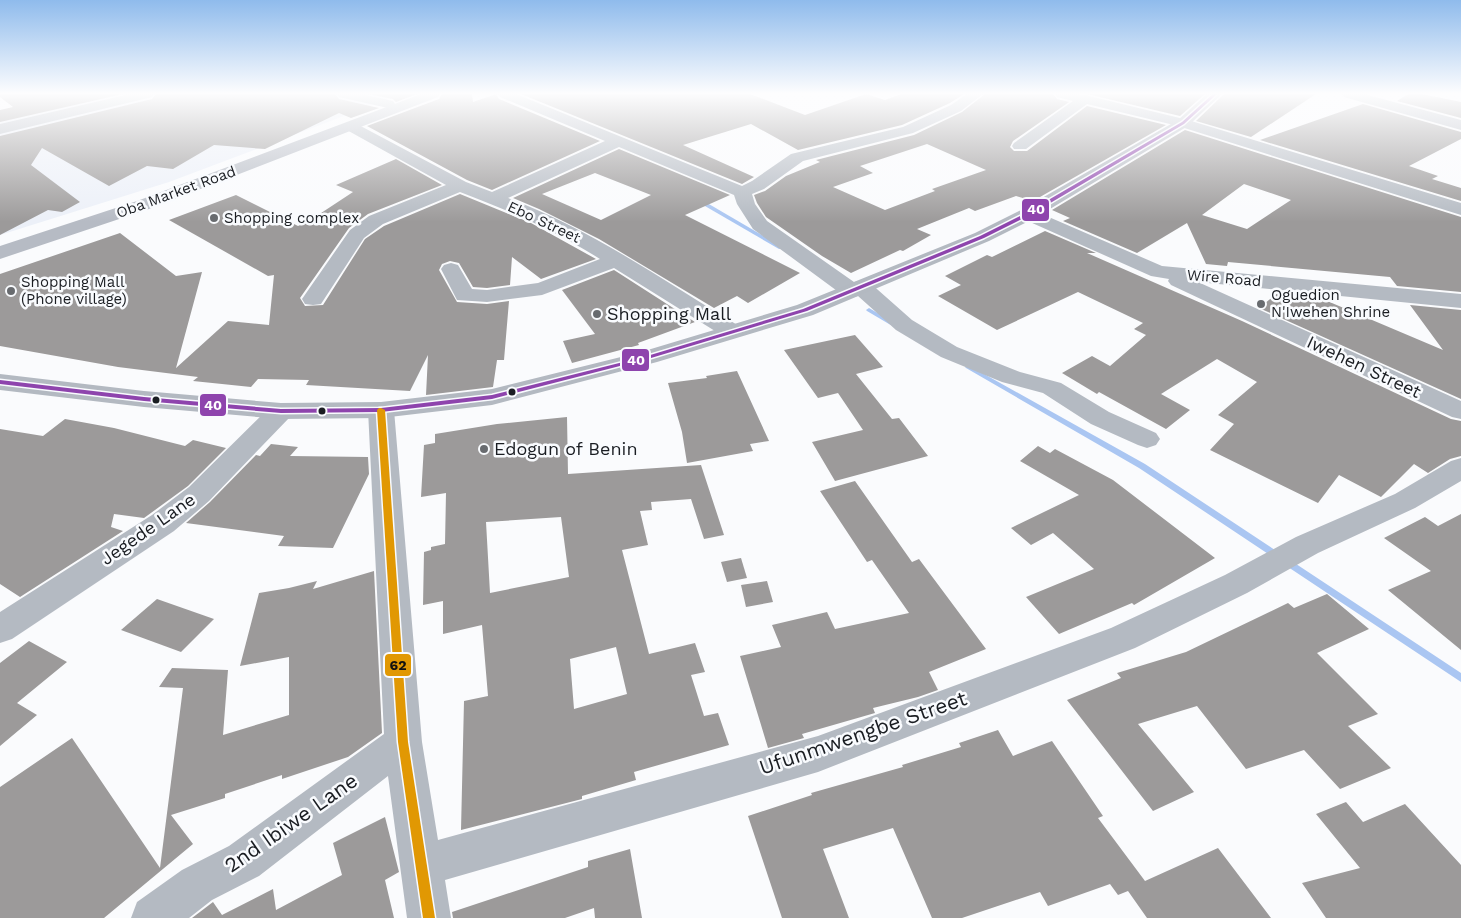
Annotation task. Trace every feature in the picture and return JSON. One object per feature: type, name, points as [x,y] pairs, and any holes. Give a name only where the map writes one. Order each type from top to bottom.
[{"type":"main road","name":"Oba Market Road","points":[[0,244],[132,202],[303,137]]},
{"type":"main road","name":"Oba Market Road","points":[[0,253],[143,205],[322,137]]},
{"type":"street","name":"Ebo Street","points":[[370,137],[460,186],[522,210],[570,232],[731,331]]},
{"type":"street","points":[[612,137],[750,188]]},
{"type":"street","points":[[880,137],[797,157],[750,188],[746,204],[760,225],[856,289],[904,325],[934,341],[949,352],[1011,377],[1052,388],[1100,418],[1147,439]]},
{"type":"street","points":[[1020,146],[1029,137]]},
{"type":"street","points":[[0,382],[144,399],[281,411],[381,410],[492,397],[649,357],[805,310],[982,237],[1028,214],[1159,137]]},
{"type":"street","points":[[1228,137],[1461,209]]},
{"type":"street","points":[[491,198],[620,140]]},
{"type":"street","points":[[313,299],[356,234],[376,220],[460,186]]},
{"type":"street","name":"Wire Road","points":[[1028,214],[1158,272],[1461,300]]},
{"type":"street","points":[[451,269],[465,295],[487,296],[542,289],[617,260]]},
{"type":"street","name":"Iwehen Street","points":[[1158,272],[1461,411]]},
{"type":"street","points":[[381,410],[403,742],[429,918]]},
{"type":"street","name":"Jegede Lane","points":[[0,629],[163,523],[199,494],[281,411]]},
{"type":"street","name":"Ufunmwengbe Street","points":[[421,866],[818,754],[1123,638],[1236,584],[1307,545],[1405,501],[1461,468]]},
{"type":"street","name":"2nd Ibiwe Lane","points":[[153,918],[197,885],[244,861],[403,742]]},
{"type":"shaded area","points":[[0,137],[289,137],[169,182],[0,235]]},
{"type":"building","points":[[0,137],[290,137],[265,149],[214,145],[173,169],[147,166],[109,186],[42,148],[31,165],[80,202],[62,212],[48,210],[0,235]]},
{"type":"building","points":[[387,137],[590,137],[600,141],[492,190],[467,180]]},
{"type":"building","points":[[626,137],[709,137],[683,145],[754,177],[742,184]]},
{"type":"building","points":[[774,137],[853,137],[798,150]]},
{"type":"building","points":[[907,137],[1019,137],[1013,141],[1010,147],[1014,151],[1027,151],[1046,137],[1145,137],[1033,201],[1016,196],[975,211],[969,208],[917,229],[931,235],[903,251],[900,250],[851,273],[822,256],[766,217],[754,195],[765,191],[786,176],[820,162],[816,160]],"holes":[[[927,144],[986,170],[932,189],[935,191],[885,210],[833,187],[873,173],[860,166]]]},
{"type":"building","points":[[1174,137],[1207,137],[1461,217],[1461,292],[1397,286],[1390,277],[1228,262],[1227,266],[1206,264],[1187,223],[1137,253],[1063,221],[1070,218],[1052,210]],"holes":[[[1244,184],[1291,200],[1247,229],[1202,215]]]},
{"type":"building","points":[[1269,137],[1461,137],[1461,139],[1409,166],[1438,176],[1432,179],[1461,188],[1461,201],[1260,140]]},
{"type":"building","points":[[619,149],[730,195],[685,215],[800,273],[748,303],[737,296],[714,308],[599,239],[513,198]],"holes":[[[595,173],[651,195],[601,220],[542,194]]]},
{"type":"building","points":[[396,159],[442,185],[368,214],[349,228],[300,298],[305,306],[323,305],[365,239],[384,226],[460,194],[531,223],[596,259],[541,279],[512,257],[510,285],[487,288],[473,287],[459,263],[450,261],[442,264],[439,270],[457,302],[487,304],[509,301],[504,360],[497,360],[493,387],[426,395],[428,355],[410,391],[306,385],[309,380],[258,379],[251,387],[193,381],[198,377],[118,367],[0,346],[0,274],[120,233],[176,276],[202,272],[176,368],[228,321],[269,325],[274,275],[268,276],[169,220],[236,195],[298,226],[353,192],[336,185]]},
{"type":"building","points":[[1045,231],[1096,253],[1087,253],[1242,321],[1451,419],[1461,421],[1461,456],[1450,459],[1428,473],[1414,464],[1381,497],[1339,475],[1318,503],[1210,450],[1234,424],[1218,415],[1257,382],[1217,359],[1161,394],[1190,410],[1166,429],[1099,392],[1097,394],[1062,373],[1092,356],[1110,366],[1146,335],[1134,329],[1143,323],[1078,292],[997,330],[938,296],[961,285],[945,276],[987,255],[992,257]]},
{"type":"building","points":[[614,270],[695,322],[638,343],[639,345],[572,363],[563,341],[595,334],[562,290]]},
{"type":"building","points":[[1279,292],[1313,295],[1443,350],[1410,305],[1461,310],[1461,399],[1259,308]]},
{"type":"building","points":[[855,335],[883,367],[856,374],[892,419],[899,418],[928,456],[835,481],[812,442],[863,430],[838,393],[818,398],[784,350]]},
{"type":"building","points":[[737,371],[769,441],[750,444],[753,451],[687,463],[682,432],[668,383],[707,378],[706,376]]},
{"type":"building","points":[[567,417],[568,474],[701,465],[724,535],[704,539],[691,499],[651,502],[652,510],[640,511],[648,545],[622,550],[649,654],[695,643],[705,672],[691,675],[704,716],[718,713],[729,745],[634,772],[636,780],[582,796],[582,799],[461,830],[464,701],[488,696],[482,625],[443,634],[443,601],[423,605],[424,552],[431,550],[431,547],[445,544],[446,493],[421,497],[424,445],[435,443],[435,434],[497,424]],"holes":[[[561,517],[569,577],[490,593],[486,522]],[[616,647],[627,694],[574,709],[570,659]]]},
{"type":"building","points":[[65,419],[114,428],[185,446],[193,440],[226,448],[188,486],[144,518],[114,514],[111,527],[123,531],[20,597],[0,584],[0,429],[43,436]]},
{"type":"building","points":[[271,444],[298,447],[290,456],[368,457],[369,474],[333,548],[278,546],[284,536],[186,523],[210,502],[256,455],[260,456]]},
{"type":"building","points":[[1038,446],[1050,453],[1055,449],[1113,480],[1215,558],[1134,605],[1132,603],[1059,634],[1026,597],[1094,569],[1053,533],[1031,545],[1011,528],[1079,495],[1020,461]]},
{"type":"building","points":[[855,481],[912,562],[919,559],[986,649],[929,672],[938,690],[873,708],[875,713],[802,734],[804,738],[768,748],[740,656],[781,647],[772,625],[827,612],[835,629],[909,613],[872,560],[867,562],[820,491]]},
{"type":"building","points":[[1461,514],[1461,650],[1388,590],[1431,571],[1384,538],[1425,517],[1438,526]]},
{"type":"building","points":[[741,558],[747,578],[727,582],[721,562]]},
{"type":"building","points":[[374,571],[382,733],[348,757],[282,779],[282,775],[225,794],[225,798],[171,815],[193,844],[104,918],[0,918],[0,787],[72,738],[160,868],[183,688],[159,687],[172,668],[228,670],[223,735],[289,715],[289,657],[240,666],[259,593],[317,581],[313,589]]},
{"type":"building","points":[[767,581],[773,602],[746,607],[741,585]]},
{"type":"building","points":[[1327,594],[1369,629],[1317,653],[1378,714],[1348,726],[1391,768],[1340,789],[1304,750],[1246,769],[1197,706],[1138,724],[1194,792],[1153,811],[1067,700],[1121,678],[1117,673],[1186,652],[1288,603],[1294,608]]},
{"type":"building","points":[[157,599],[214,619],[181,652],[121,630]]},
{"type":"building","points":[[29,641],[67,662],[17,703],[37,715],[0,746],[0,663]]},
{"type":"building","points":[[998,730],[1013,756],[1052,741],[1103,816],[1098,818],[1145,881],[1218,848],[1271,918],[1147,918],[1128,891],[1118,895],[1110,884],[1048,906],[1040,892],[962,918],[932,918],[893,828],[823,849],[849,918],[782,918],[748,816],[812,795],[811,793],[903,767],[902,765],[961,747],[959,743]]},
{"type":"building","points":[[1346,802],[1363,822],[1405,804],[1461,865],[1461,918],[1326,918],[1302,883],[1360,868],[1316,814]]},
{"type":"building","points":[[385,817],[399,872],[385,880],[394,918],[192,918],[213,902],[222,915],[273,889],[276,910],[342,875],[333,843]]},
{"type":"building","points":[[630,849],[642,918],[595,918],[594,908],[565,918],[453,918],[452,912],[588,867],[588,861]]},
{"type":"waterway","points":[[700,201],[781,248]]},
{"type":"waterway","points":[[869,310],[891,323]]},
{"type":"waterway","points":[[968,367],[1142,466],[1461,678]]},
{"type":"transit line","name":"40","points":[[0,382],[144,399],[281,411],[381,410],[492,397],[649,357],[805,310],[982,237],[1028,214],[1159,137]]},
{"type":"transit line","name":"62","points":[[381,410],[403,742],[429,918]]},
{"type":"place","name":"Shopping complex","points":[[214,218]]},
{"type":"place","name":"Shopping Mall (Phone village)","points":[[11,291]]},
{"type":"place","name":"Oguedion N'Iwehen Shrine","points":[[1261,304]]},
{"type":"place","name":"Shopping Mall","points":[[597,314]]},
{"type":"place","name":"Edogun of Benin","points":[[484,449]]}]
